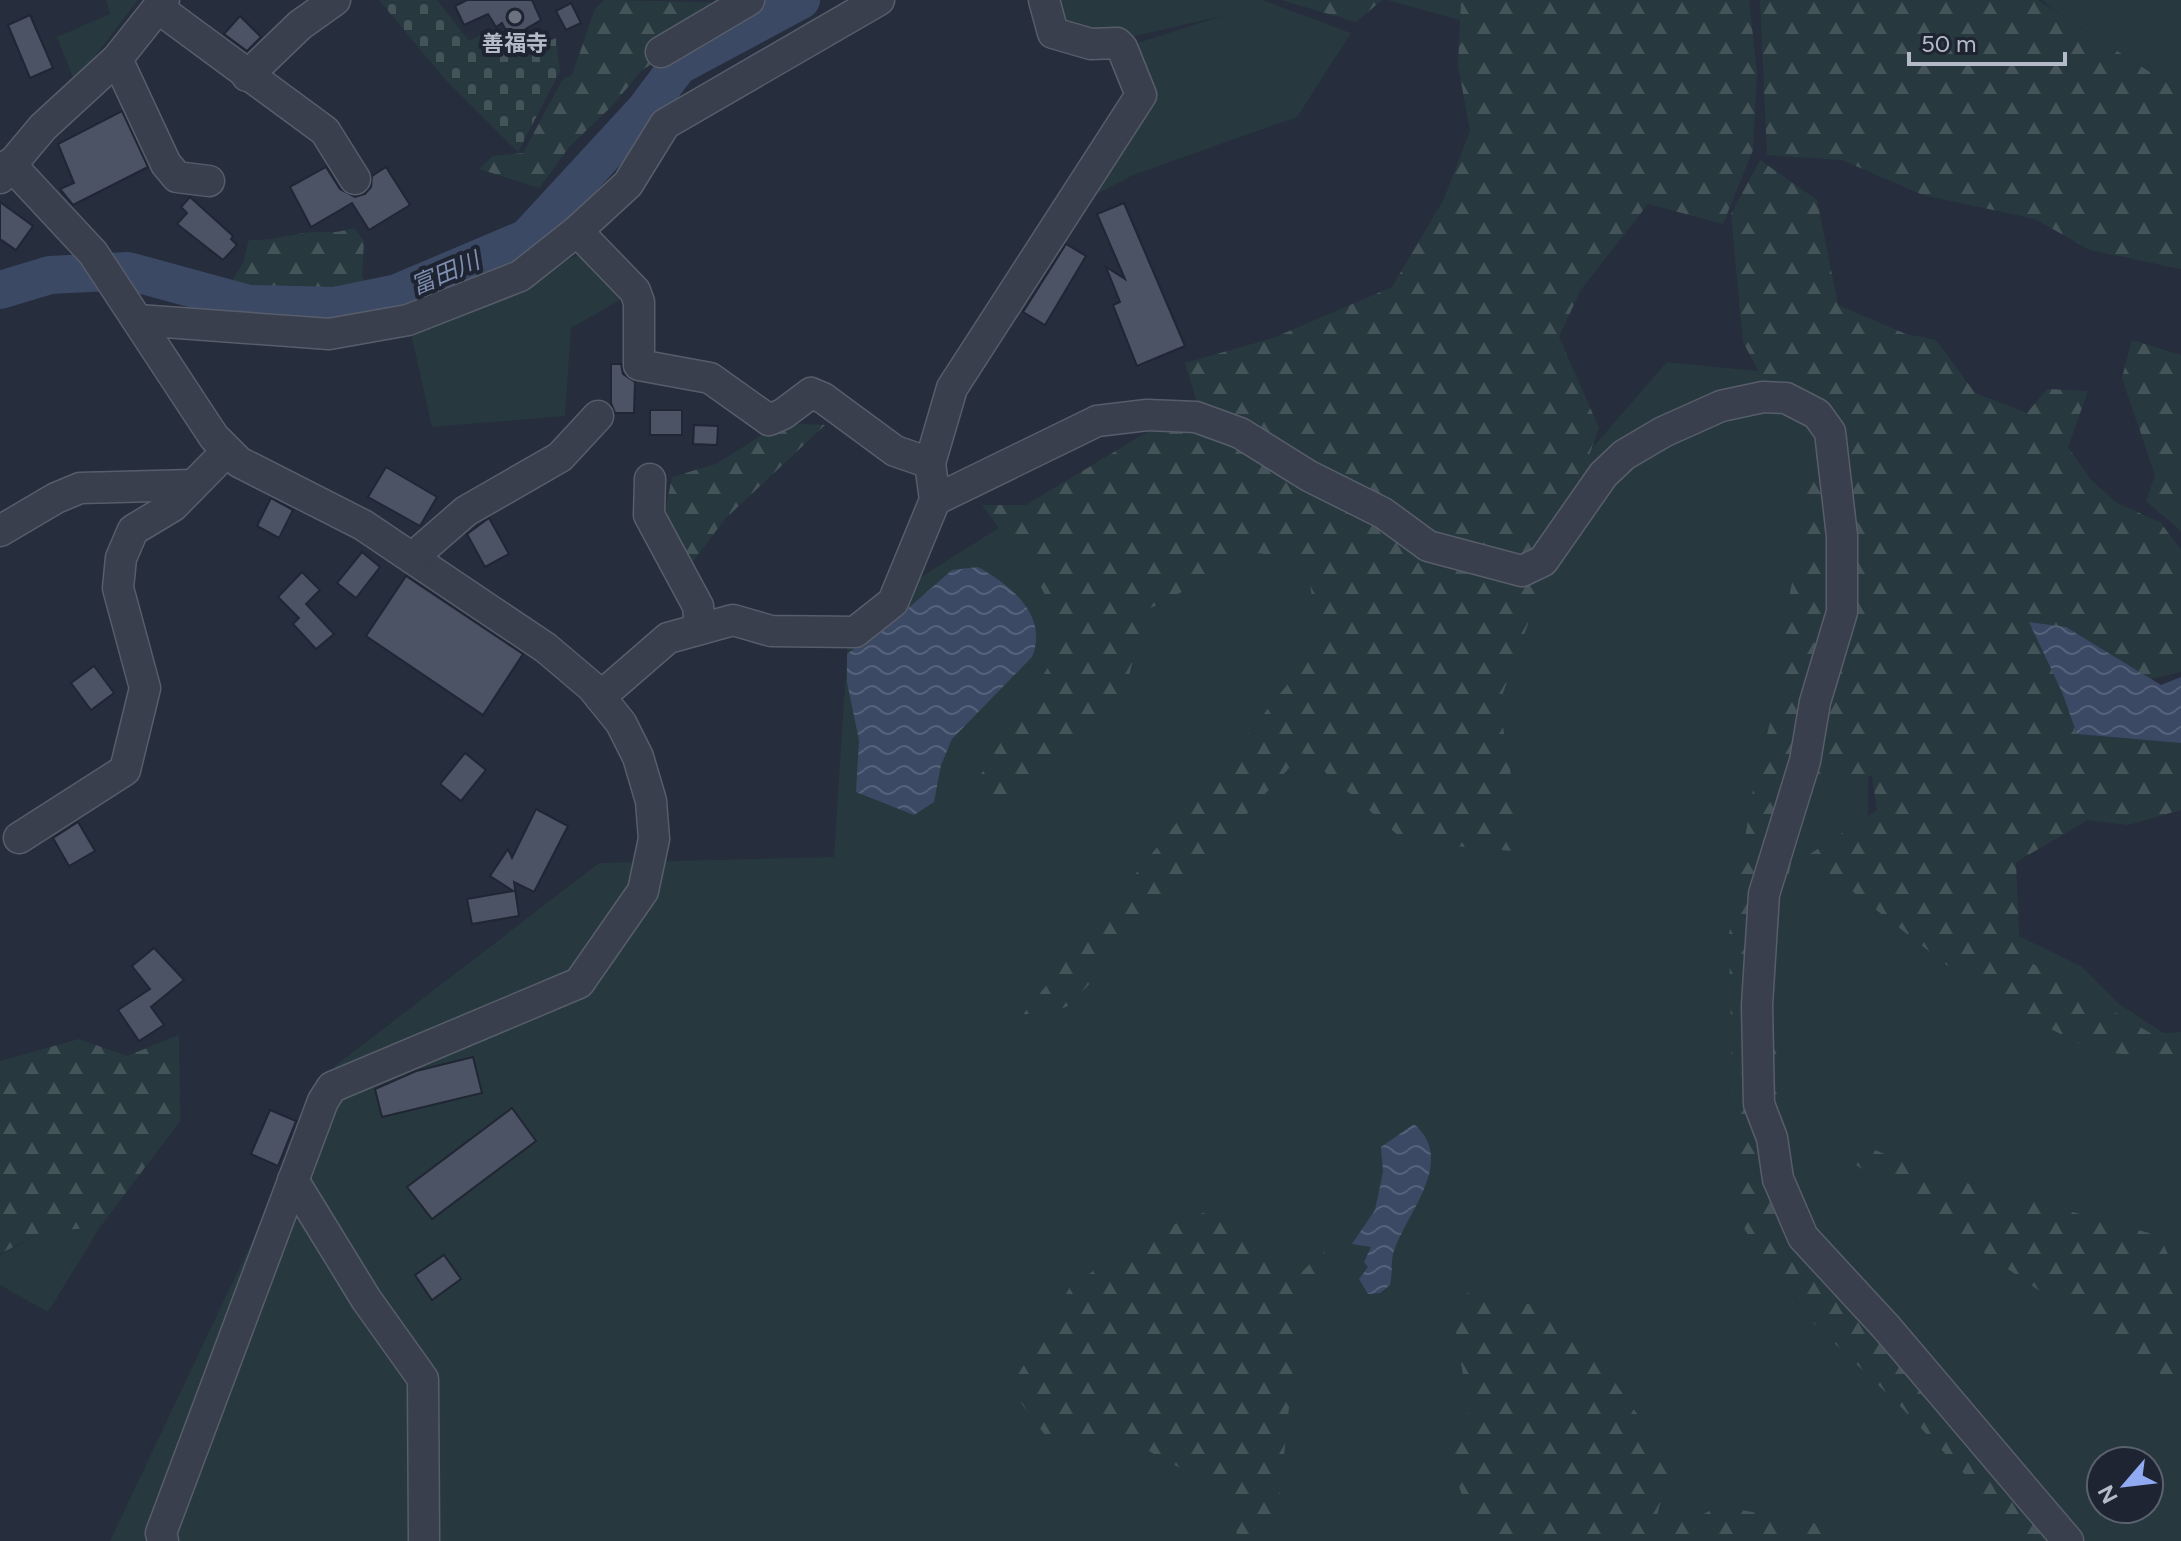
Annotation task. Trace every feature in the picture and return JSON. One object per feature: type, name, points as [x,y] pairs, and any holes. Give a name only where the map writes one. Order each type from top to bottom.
[{"type":"street","points":[[247,76],[300,25],[335,0]]},
{"type":"street","points":[[661,52],[749,0]]},
{"type":"street","points":[[138,320],[329,334],[408,320],[520,276],[577,231],[628,184],[665,124],[879,0]]},
{"type":"street","points":[[600,697],[668,638],[733,620],[771,631],[855,632],[893,602],[935,500],[930,463],[952,388],[1141,95],[1122,48],[1117,43],[1091,44],[1053,33],[1044,0]]},
{"type":"street","points":[[163,1541],[161,1533],[323,1101],[332,1087],[579,983],[643,891],[654,839],[651,801],[638,757],[621,723],[600,697],[546,648],[363,525],[239,462],[214,437],[93,253],[5,171],[43,127],[117,59],[161,4],[247,76],[325,131],[355,179]]},
{"type":"street","points":[[117,59],[166,164],[177,177],[209,181]]},
{"type":"street","points":[[577,231],[635,291],[639,302],[639,365],[710,378],[769,420],[783,414],[811,393],[823,398],[895,451],[930,463]]},
{"type":"street","points":[[935,500],[1097,421],[1147,415],[1196,417],[1240,433],[1309,476],[1383,513],[1428,546],[1460,557],[1522,571],[1543,561],[1603,475],[1624,455],[1663,432],[1721,406],[1763,397],[1800,404],[1817,414],[1830,432],[1842,536],[1842,612],[1815,702],[1805,761],[1764,894],[1757,1005],[1759,1104],[1772,1138],[1778,1179],[1803,1237],[1887,1328],[2068,1541]]},
{"type":"street","points":[[412,558],[466,511],[560,457],[598,416]]},
{"type":"street","points":[[19,838],[125,770],[145,688],[118,588],[121,558],[133,530],[173,506],[227,451]]},
{"type":"street","points":[[650,479],[649,515],[698,606],[700,629]]},
{"type":"street","points":[[0,531],[56,498],[80,488],[193,485]]},
{"type":"street","points":[[293,1180],[366,1299],[423,1379],[424,1541]]},
{"type":"green space","points":[[106,0],[138,0],[75,82],[57,37],[110,14]]},
{"type":"green space","points":[[379,0],[437,0],[469,41],[496,27],[513,57],[556,38],[560,71],[518,152],[444,78]]},
{"type":"green space","points":[[604,0],[711,2],[700,32],[641,71],[613,105],[570,146],[539,188],[479,169],[493,156],[523,153],[563,79],[572,75],[595,9]]},
{"type":"green space","points":[[1051,0],[1262,0],[1351,33],[1297,117],[1133,175],[1093,196],[1140,116],[1122,48],[1222,16],[1122,39],[1077,41]]},
{"type":"green space","points":[[1281,0],[1382,0],[1356,22]]},
{"type":"green space","points":[[1387,0],[1461,0],[1460,20]]},
{"type":"green space","points":[[1461,0],[1749,0],[1757,72],[1753,150],[1723,224],[1648,204],[1580,291],[1559,337],[1599,428],[1499,704],[1524,852],[1406,842],[1303,753],[1070,1005],[1009,1032],[1319,645],[1309,577],[1296,558],[1257,553],[1145,611],[1121,708],[991,817],[973,787],[1067,637],[1034,574],[982,505],[1026,505],[1197,402],[1185,363],[1273,338],[1392,287],[1444,199],[1470,131],[1458,65]]},
{"type":"green space","points":[[1760,0],[2038,0],[2181,92],[2181,269],[2090,250],[2035,219],[1923,195],[1842,160],[1767,155]]},
{"type":"green space","points":[[2042,0],[2181,0],[2181,92],[2054,10]]},
{"type":"green space","points":[[1760,160],[1817,200],[1838,305],[1906,334],[1936,340],[1975,393],[2027,413],[2047,389],[2088,391],[2068,447],[2091,480],[2117,503],[2160,522],[2181,550],[2181,672],[2151,679],[2066,627],[2030,623],[2057,677],[2077,734],[2181,743],[2181,810],[2128,825],[2088,820],[2016,862],[2020,956],[2152,1034],[2181,1032],[2181,1058],[2095,1052],[1984,994],[1807,856],[1877,810],[1872,776],[1817,783],[1802,820],[1766,966],[1784,1114],[1779,1200],[2061,1541],[2028,1541],[1900,1406],[1785,1296],[1735,1213],[1729,934],[1753,790],[1783,671],[1788,601],[1801,542],[1798,477],[1843,434],[1761,376],[1743,342],[1731,214]]},
{"type":"green space","points":[[354,228],[364,241],[362,277],[369,287],[324,297],[242,297],[229,286],[243,263],[249,240]]},
{"type":"green space","points":[[585,253],[627,296],[571,328],[565,416],[432,427],[408,320]]},
{"type":"green space","points":[[2132,340],[2181,355],[2181,531],[2146,501],[2155,475],[2122,378]]},
{"type":"green space","points":[[1667,362],[1836,379],[1872,560],[1867,862],[2081,966],[2119,1004],[2181,1044],[2181,1541],[110,1541],[335,1066],[599,863],[834,857],[849,623],[1211,393],[1534,515]]},
{"type":"green space","points":[[781,423],[825,425],[725,519],[691,564],[665,512],[672,477],[716,464]]},
{"type":"green space","points":[[179,1035],[180,1121],[100,1227],[42,1232],[0,1254],[0,1061],[79,1039],[127,1056]]},
{"type":"green space","points":[[1857,1143],[1938,1175],[2160,1236],[2181,1284],[2173,1312],[2181,1315],[2181,1388],[1849,1160]]},
{"type":"green space","points":[[1211,1210],[1301,1273],[1327,1246],[1298,1322],[1275,1541],[1240,1541],[1217,1488],[1134,1443],[1045,1435],[1010,1388],[1070,1287],[1144,1236]]},
{"type":"green space","points":[[100,1227],[48,1312],[0,1285],[0,1255],[42,1232]]},
{"type":"green space","points":[[1467,1293],[1544,1307],[1590,1347],[1671,1462],[1656,1519],[1692,1520],[1719,1506],[1819,1524],[1850,1541],[1483,1541],[1471,1519],[1456,1475],[1453,1448],[1455,1437],[1475,1403],[1463,1375],[1453,1316]]},
{"type":"water","points":[[978,567],[1003,583],[1024,603],[1035,628],[1036,642],[1032,657],[952,739],[941,765],[934,802],[914,815],[856,792],[859,740],[847,682],[847,654],[897,618],[952,570]]},
{"type":"water","points":[[2029,622],[2066,627],[2161,685],[2181,677],[2181,743],[2077,734],[2062,692]]},
{"type":"water","points":[[1414,1124],[1426,1138],[1431,1153],[1426,1185],[1393,1252],[1390,1285],[1380,1293],[1368,1294],[1359,1279],[1368,1267],[1364,1262],[1371,1247],[1352,1244],[1375,1210],[1383,1172],[1381,1147]]},
{"type":"building","name":"善福寺","points":[[467,0],[532,0],[541,20],[510,38],[502,23],[496,27],[488,14],[464,25],[455,6]]},
{"type":"building","points":[[571,3],[581,23],[566,30],[556,11]]},
{"type":"building","points":[[30,15],[53,68],[30,78],[8,25]]},
{"type":"building","points":[[240,16],[261,37],[247,51],[224,34]]},
{"type":"building","points":[[122,111],[148,167],[73,205],[60,189],[74,183],[58,144]]},
{"type":"building","points":[[326,167],[340,189],[355,197],[365,194],[371,187],[372,176],[386,167],[410,205],[369,230],[352,203],[311,227],[290,187]]},
{"type":"building","points":[[190,197],[233,236],[231,239],[237,245],[223,260],[177,224],[187,213],[181,207]]},
{"type":"building","points":[[0,202],[33,226],[16,250],[0,239]]},
{"type":"building","points":[[1124,203],[1185,346],[1137,366],[1113,305],[1120,302],[1106,267],[1125,279],[1097,214]]},
{"type":"building","points":[[1066,244],[1086,256],[1045,325],[1023,312]]},
{"type":"building","points":[[611,364],[621,364],[623,374],[635,382],[634,413],[615,413],[611,403]]},
{"type":"building","points":[[650,410],[682,410],[682,435],[650,435]]},
{"type":"building","points":[[694,425],[718,426],[717,445],[693,444]]},
{"type":"building","points":[[386,467],[437,497],[420,526],[368,497]]},
{"type":"building","points":[[271,498],[293,510],[279,538],[257,526]]},
{"type":"building","points":[[489,518],[509,554],[485,567],[467,534]]},
{"type":"building","points":[[362,552],[380,567],[356,598],[337,583]]},
{"type":"building","points":[[302,572],[320,590],[306,604],[334,634],[316,649],[293,624],[299,618],[278,597]]},
{"type":"building","points":[[406,576],[523,654],[483,715],[366,636]]},
{"type":"building","points":[[94,666],[114,693],[91,710],[71,683]]},
{"type":"building","points":[[465,753],[486,770],[461,801],[440,784]]},
{"type":"building","points":[[536,809],[568,826],[534,892],[514,882],[519,916],[472,924],[467,899],[513,891],[490,876],[508,849],[512,858]]},
{"type":"building","points":[[78,822],[95,851],[69,866],[53,838]]},
{"type":"building","points":[[154,948],[184,980],[151,1007],[164,1025],[139,1041],[118,1010],[150,989],[132,966]]},
{"type":"building","points":[[473,1057],[482,1093],[382,1117],[375,1089],[416,1071]]},
{"type":"building","points":[[512,1108],[536,1141],[432,1219],[407,1187]]},
{"type":"building","points":[[270,1110],[296,1121],[278,1166],[251,1154]]},
{"type":"building","points":[[444,1255],[461,1279],[432,1300],[415,1275]]},
{"type":"waterway","name":"富田川","points":[[0,290],[50,275],[128,271],[249,304],[334,306],[397,293],[527,238],[645,110],[678,66],[801,0]]},
{"type":"place","name":"善福寺","points":[[515,17]]}]
